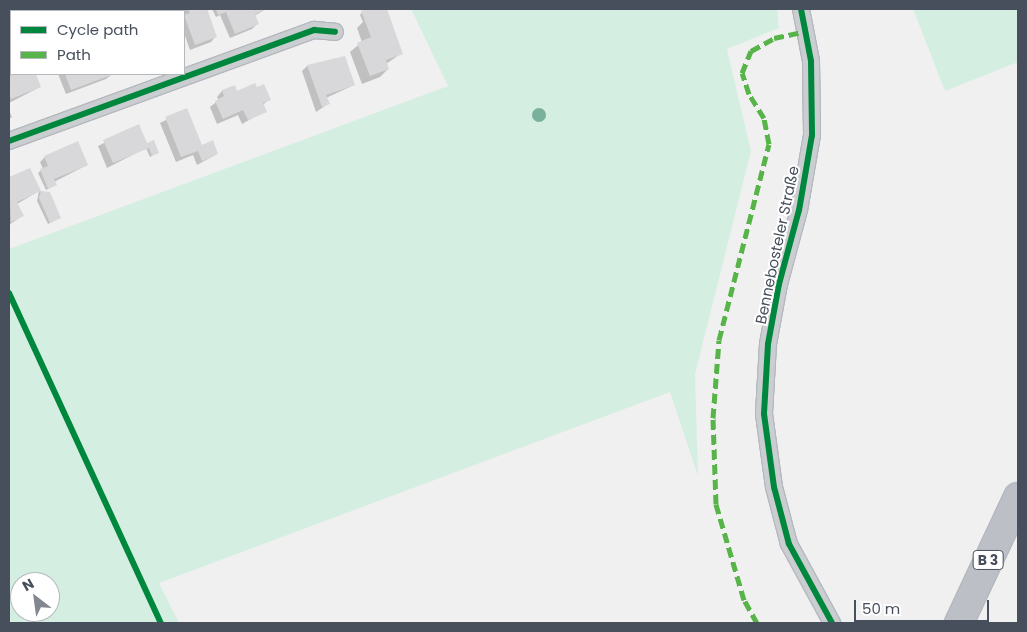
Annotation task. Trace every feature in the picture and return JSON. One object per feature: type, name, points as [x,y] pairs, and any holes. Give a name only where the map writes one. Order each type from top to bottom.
[{"type":"highway","name":"B 3","points":[[959,623],[1018,497]]},
{"type":"street","name":"Bennebosteler Straße","points":[[801,9],[811,60],[812,135],[799,210],[779,284],[768,344],[764,414],[774,487],[789,544],[832,623]]},
{"type":"street","points":[[9,141],[314,30],[335,32]]},
{"type":"green space","points":[[411,9],[777,9],[779,28],[727,49],[751,151],[695,374],[698,476],[670,392],[159,583],[179,623],[9,623],[9,249],[448,86]]},
{"type":"green space","points":[[913,9],[1018,9],[1018,62],[945,91]]},
{"type":"building","points":[[188,9],[207,9],[217,37],[195,45],[185,18],[185,15],[190,13]]},
{"type":"building","points":[[216,9],[266,9],[255,14],[259,24],[235,34],[226,12],[218,15]]},
{"type":"building","points":[[367,9],[387,9],[403,54],[386,60],[389,69],[370,76],[357,43],[371,37],[361,11]]},
{"type":"building","points":[[345,56],[355,85],[326,95],[330,104],[322,107],[307,65]]},
{"type":"building","points":[[11,75],[36,75],[41,87],[11,99],[9,93]]},
{"type":"building","points":[[65,75],[111,75],[71,90]]},
{"type":"building","points":[[255,83],[257,87],[264,84],[271,100],[263,103],[267,112],[248,120],[243,110],[223,119],[215,101],[224,96],[222,90],[235,85],[237,91]]},
{"type":"building","points":[[187,108],[202,145],[213,140],[218,154],[202,161],[198,151],[181,157],[165,117]]},
{"type":"building","points":[[139,124],[147,143],[154,140],[159,153],[152,156],[149,148],[113,163],[103,140]]},
{"type":"building","points":[[78,141],[88,165],[54,179],[57,185],[48,189],[40,169],[48,166],[44,156]]},
{"type":"building","points":[[30,168],[41,191],[17,202],[24,216],[11,222],[9,177]]},
{"type":"building","points":[[41,191],[50,192],[61,218],[50,223],[39,198]]},
{"type":"marked path","points":[[757,623],[744,600],[716,504],[713,418],[719,340],[769,144],[764,118],[749,94],[742,73],[751,51],[774,38],[806,31]]},
{"type":"cycle path","points":[[801,9],[811,61],[812,135],[799,210],[779,284],[768,344],[764,414],[774,487],[789,544],[832,623]]},
{"type":"cycle path","points":[[9,141],[314,30],[335,32]]},
{"type":"cycle path","points":[[9,293],[161,623]]}]
